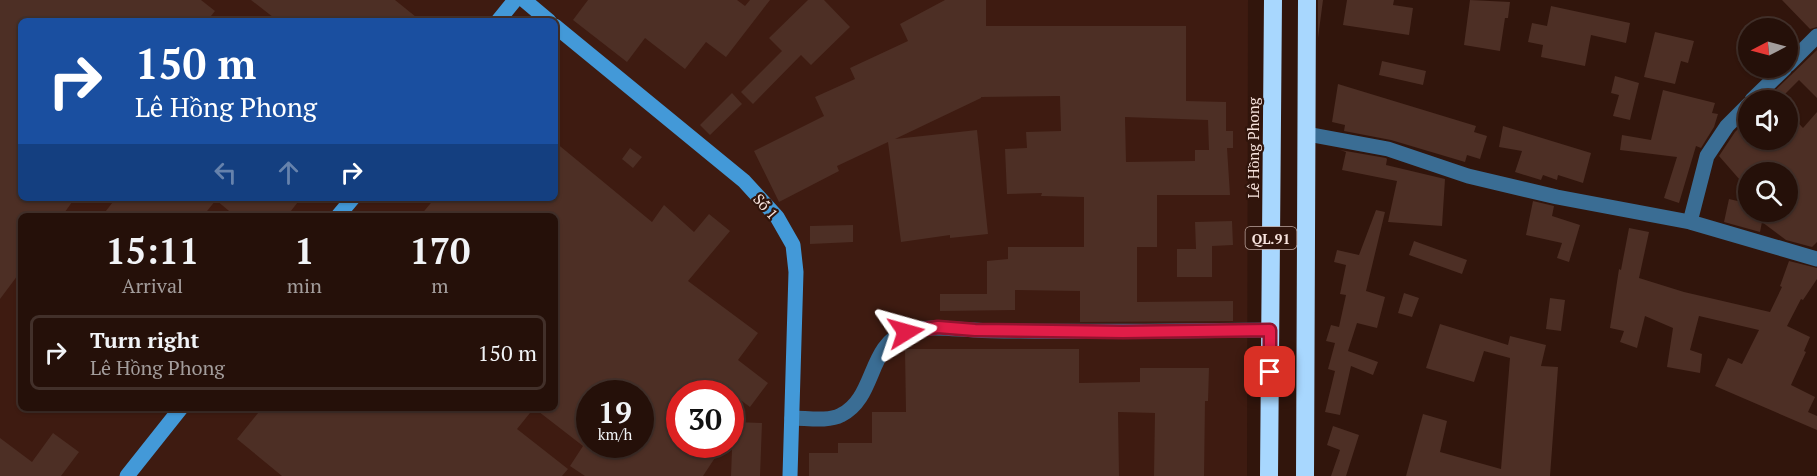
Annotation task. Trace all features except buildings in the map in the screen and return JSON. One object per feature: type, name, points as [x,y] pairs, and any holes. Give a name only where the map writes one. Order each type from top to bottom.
[{"type":"highway","name":"Lê Hồng Phong","points":[[1269,476],[1273,0]]},
{"type":"highway","name":"QL.91","points":[[1305,476],[1307,0]]},
{"type":"street","points":[[500,18],[515,0]]},
{"type":"street","points":[[524,0],[545,18]]},
{"type":"street","name":"Số 1","points":[[558,28],[744,181],[777,217],[793,245],[796,272],[790,476]]},
{"type":"street","points":[[1798,54],[1817,36]]},
{"type":"street","points":[[1762,90],[1774,78]]},
{"type":"street","points":[[1690,222],[1707,156],[1727,126],[1738,115]]},
{"type":"street","points":[[1307,134],[1388,149],[1468,176],[1546,194],[1607,208],[1690,222],[1817,259]]},
{"type":"street","points":[[340,213],[350,201]]},
{"type":"street","points":[[792,418],[840,416],[852,408],[867,386],[878,357],[890,341],[906,332],[938,327],[975,330],[1123,332],[1270,330]]},
{"type":"street","points":[[127,476],[179,411]]},
{"type":"shaded area","points":[[0,0],[1248,0],[1247,476],[0,476]]},
{"type":"route","points":[[906,332],[938,327],[975,330],[1123,332],[1270,330],[1270,372]]}]
